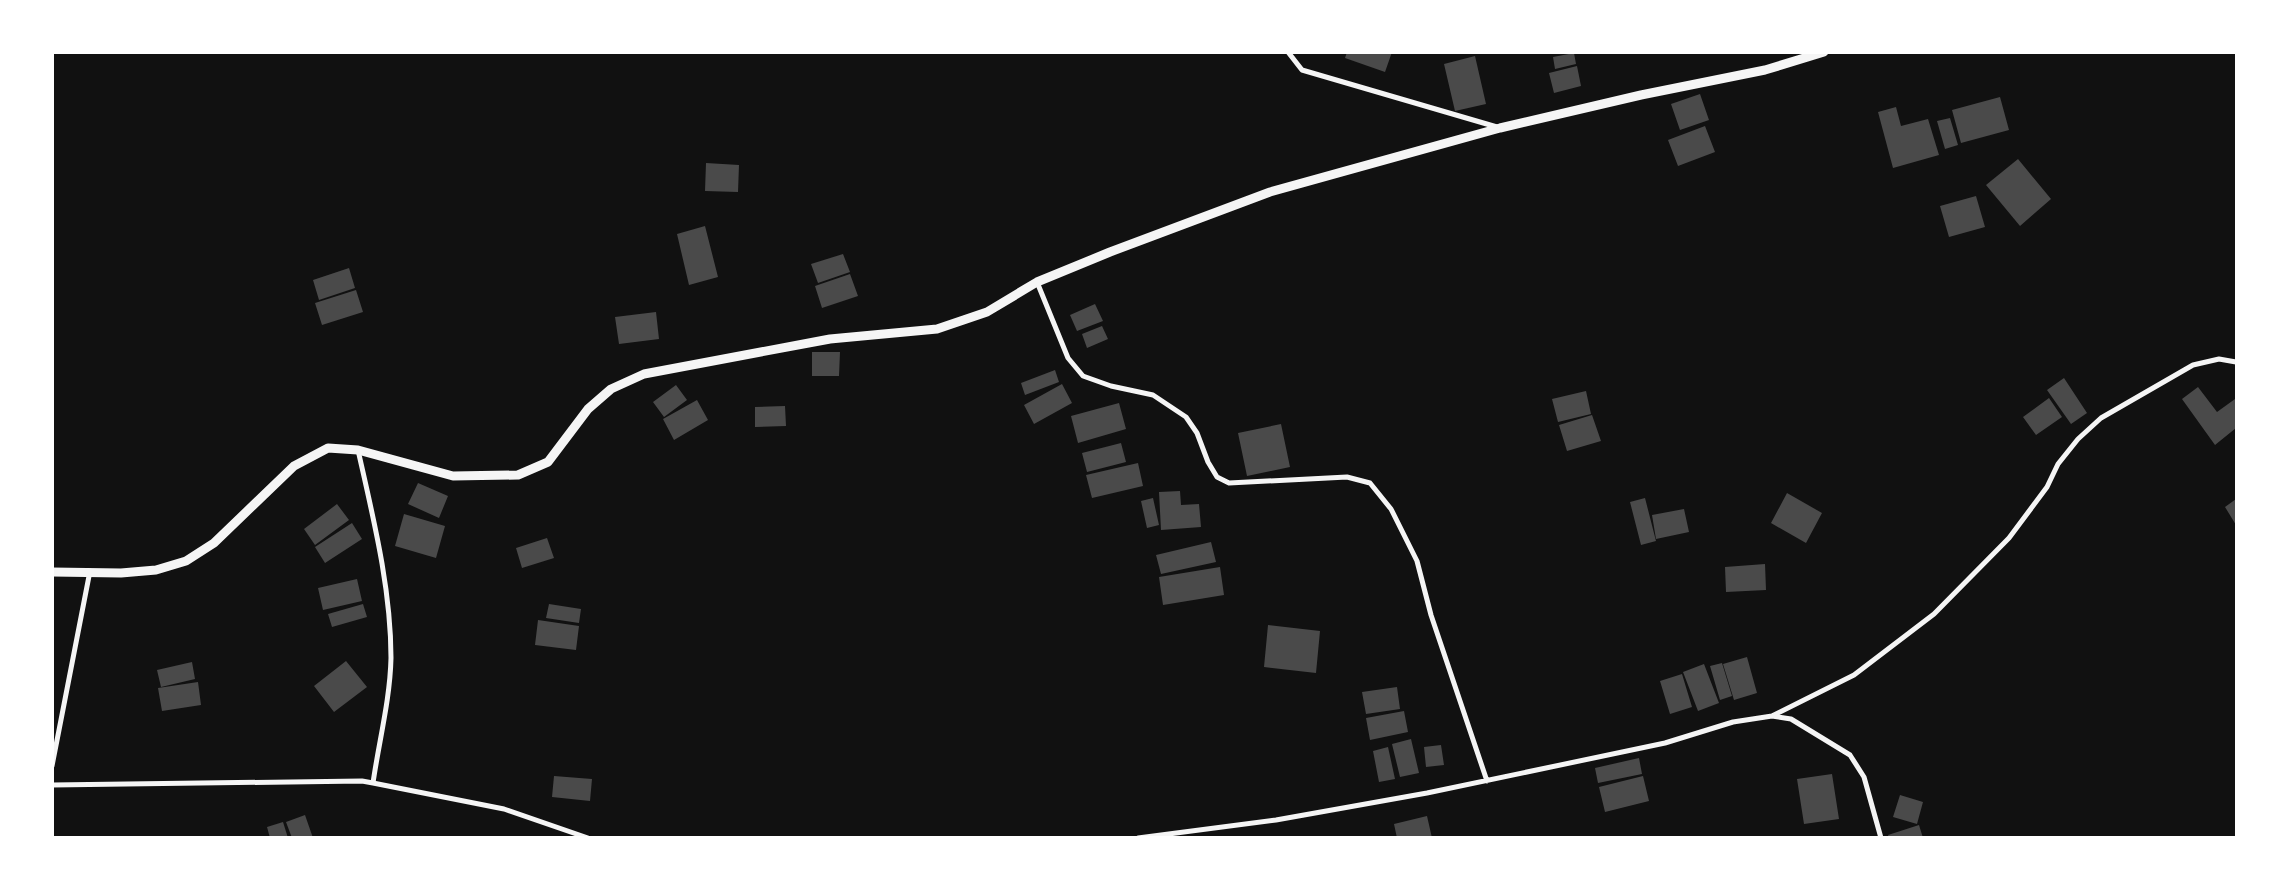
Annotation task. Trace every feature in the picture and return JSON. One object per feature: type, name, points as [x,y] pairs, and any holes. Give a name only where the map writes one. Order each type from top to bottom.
[{"type":"street","points":[[1288,52],[1302,70],[1500,128]]},
{"type":"street","points":[[52,572],[90,571],[122,573],[156,570],[186,561],[214,543],[294,466],[328,448],[358,450],[453,476],[518,475],[548,462],[588,409],[611,388],[644,374],[830,340],[937,329],[987,312],[1037,282],[1110,252],[1270,192],[1500,128],[1641,95],[1765,70],[1824,52]]},
{"type":"street","points":[[1037,282],[1068,358],[1083,376],[1111,386],[1153,395],[1186,417],[1197,433],[1216,477],[1229,483],[1347,478],[1370,483],[1391,508],[1416,561],[1431,615],[1487,781]]},
{"type":"street","points":[[1138,838],[1276,820],[1487,781],[1665,743],[1734,722],[1772,716],[1854,675],[1934,614],[2008,538],[2047,487],[2063,458],[2078,439],[2102,418],[2193,365],[2219,359],[2236,362]]},
{"type":"street","points":[[358,450],[372,515],[385,591],[391,658],[387,704],[373,783]]},
{"type":"street","points":[[52,766],[90,571]]},
{"type":"street","points":[[1772,716],[1791,719],[1850,756],[1864,777],[1881,838]]},
{"type":"street","points":[[52,786],[362,781],[504,809],[588,838]]},
{"type":"building","points":[[1347,52],[1392,52],[1385,72],[1345,58]]},
{"type":"building","points":[[1574,53],[1576,64],[1555,69],[1553,57]]},
{"type":"building","points":[[1475,56],[1486,104],[1455,111],[1444,64]]},
{"type":"building","points":[[1577,66],[1581,86],[1554,93],[1549,73]]},
{"type":"building","points":[[1700,94],[1709,120],[1680,130],[1671,104]]},
{"type":"building","points":[[2000,97],[2009,130],[1961,143],[1952,110]]},
{"type":"building","points":[[1896,107],[1901,126],[1928,119],[1939,155],[1893,168],[1878,112]]},
{"type":"building","points":[[1950,118],[1958,145],[1945,149],[1937,121]]},
{"type":"building","points":[[1705,126],[1715,152],[1678,166],[1668,140]]},
{"type":"building","points":[[2018,159],[2051,199],[2020,226],[1986,185]]},
{"type":"building","points":[[706,163],[739,165],[738,192],[705,191]]},
{"type":"building","points":[[1976,196],[1985,227],[1949,237],[1940,206]]},
{"type":"building","points":[[705,226],[718,277],[689,285],[677,234]]},
{"type":"building","points":[[843,254],[850,272],[818,283],[811,264]]},
{"type":"building","points":[[349,268],[355,288],[319,300],[313,280]]},
{"type":"building","points":[[850,274],[858,296],[822,308],[815,286]]},
{"type":"building","points":[[356,290],[363,312],[322,325],[315,303]]},
{"type":"building","points":[[1095,304],[1103,321],[1077,331],[1070,315]]},
{"type":"building","points":[[656,312],[659,339],[619,344],[615,317]]},
{"type":"building","points":[[1102,326],[1108,339],[1087,348],[1082,334]]},
{"type":"building","points":[[812,352],[840,352],[839,376],[812,376]]},
{"type":"building","points":[[1055,370],[1059,382],[1025,395],[1021,383]]},
{"type":"building","points":[[2064,378],[2087,413],[2071,424],[2047,390]]},
{"type":"building","points":[[1062,384],[1072,403],[1034,424],[1024,405]]},
{"type":"building","points":[[676,385],[687,400],[664,417],[653,402]]},
{"type":"building","points":[[2198,387],[2217,412],[2235,399],[2236,402],[2236,428],[2215,445],[2182,399]]},
{"type":"building","points":[[1586,391],[1591,414],[1558,422],[1552,399]]},
{"type":"building","points":[[2049,398],[2062,417],[2036,435],[2023,417]]},
{"type":"building","points":[[697,400],[708,420],[674,440],[663,419]]},
{"type":"building","points":[[1119,403],[1126,429],[1078,443],[1071,416]]},
{"type":"building","points":[[785,406],[786,426],[755,427],[755,407]]},
{"type":"building","points":[[1592,415],[1601,441],[1567,451],[1559,425]]},
{"type":"building","points":[[1281,424],[1290,467],[1247,476],[1238,433]]},
{"type":"building","points":[[1121,443],[1126,462],[1087,472],[1082,453]]},
{"type":"building","points":[[1138,463],[1143,486],[1092,498],[1086,475]]},
{"type":"building","points":[[418,483],[448,496],[439,518],[408,504]]},
{"type":"building","points":[[1180,491],[1181,505],[1199,504],[1201,527],[1161,530],[1159,492]]},
{"type":"building","points":[[1787,493],[1822,513],[1806,543],[1771,523]]},
{"type":"building","points":[[1153,498],[1159,525],[1147,528],[1141,501]]},
{"type":"building","points":[[1645,498],[1656,541],[1641,545],[1630,502]]},
{"type":"building","points":[[2236,499],[2236,525],[2225,507]]},
{"type":"building","points":[[337,504],[349,520],[315,545],[304,529]]},
{"type":"building","points":[[1684,509],[1689,532],[1656,539],[1652,515]]},
{"type":"building","points":[[404,514],[445,526],[436,558],[395,546]]},
{"type":"building","points":[[352,523],[362,539],[325,563],[315,547]]},
{"type":"building","points":[[547,538],[554,558],[522,568],[516,548]]},
{"type":"building","points":[[1211,542],[1216,562],[1161,574],[1156,555]]},
{"type":"building","points":[[1765,564],[1766,590],[1726,592],[1725,567]]},
{"type":"building","points":[[1220,567],[1224,595],[1163,605],[1159,577]]},
{"type":"building","points":[[357,579],[362,601],[323,610],[318,588]]},
{"type":"building","points":[[363,604],[367,617],[332,627],[328,614]]},
{"type":"building","points":[[549,604],[581,609],[579,623],[546,618]]},
{"type":"building","points":[[538,620],[579,626],[576,650],[535,645]]},
{"type":"building","points":[[1268,625],[1320,631],[1316,673],[1264,667]]},
{"type":"building","points":[[1747,657],[1757,693],[1734,700],[1723,664]]},
{"type":"building","points":[[346,661],[367,687],[334,712],[314,686]]},
{"type":"building","points":[[192,662],[195,679],[161,687],[157,670]]},
{"type":"building","points":[[1722,663],[1732,696],[1720,700],[1710,666]]},
{"type":"building","points":[[1704,664],[1719,703],[1698,711],[1683,672]]},
{"type":"building","points":[[1682,674],[1692,707],[1670,714],[1660,681]]},
{"type":"building","points":[[198,682],[201,705],[162,711],[158,688]]},
{"type":"building","points":[[1397,687],[1400,709],[1366,714],[1362,692]]},
{"type":"building","points":[[1404,711],[1408,732],[1370,740],[1366,718]]},
{"type":"building","points":[[1411,739],[1419,773],[1400,777],[1392,744]]},
{"type":"building","points":[[1441,745],[1444,765],[1426,767],[1424,747]]},
{"type":"building","points":[[1388,747],[1395,779],[1379,782],[1373,751]]},
{"type":"building","points":[[1639,758],[1642,774],[1598,783],[1595,768]]},
{"type":"building","points":[[1832,774],[1839,819],[1804,824],[1797,779]]},
{"type":"building","points":[[554,776],[592,779],[590,801],[552,797]]},
{"type":"building","points":[[1643,776],[1649,801],[1605,812],[1599,787]]},
{"type":"building","points":[[1900,795],[1923,802],[1917,824],[1893,817]]},
{"type":"building","points":[[305,815],[313,838],[292,838],[286,822]]},
{"type":"building","points":[[1427,816],[1432,838],[1397,838],[1394,824]]},
{"type":"building","points":[[283,822],[288,838],[270,838],[267,827]]},
{"type":"building","points":[[1919,825],[1923,838],[1889,838],[1888,835]]}]
